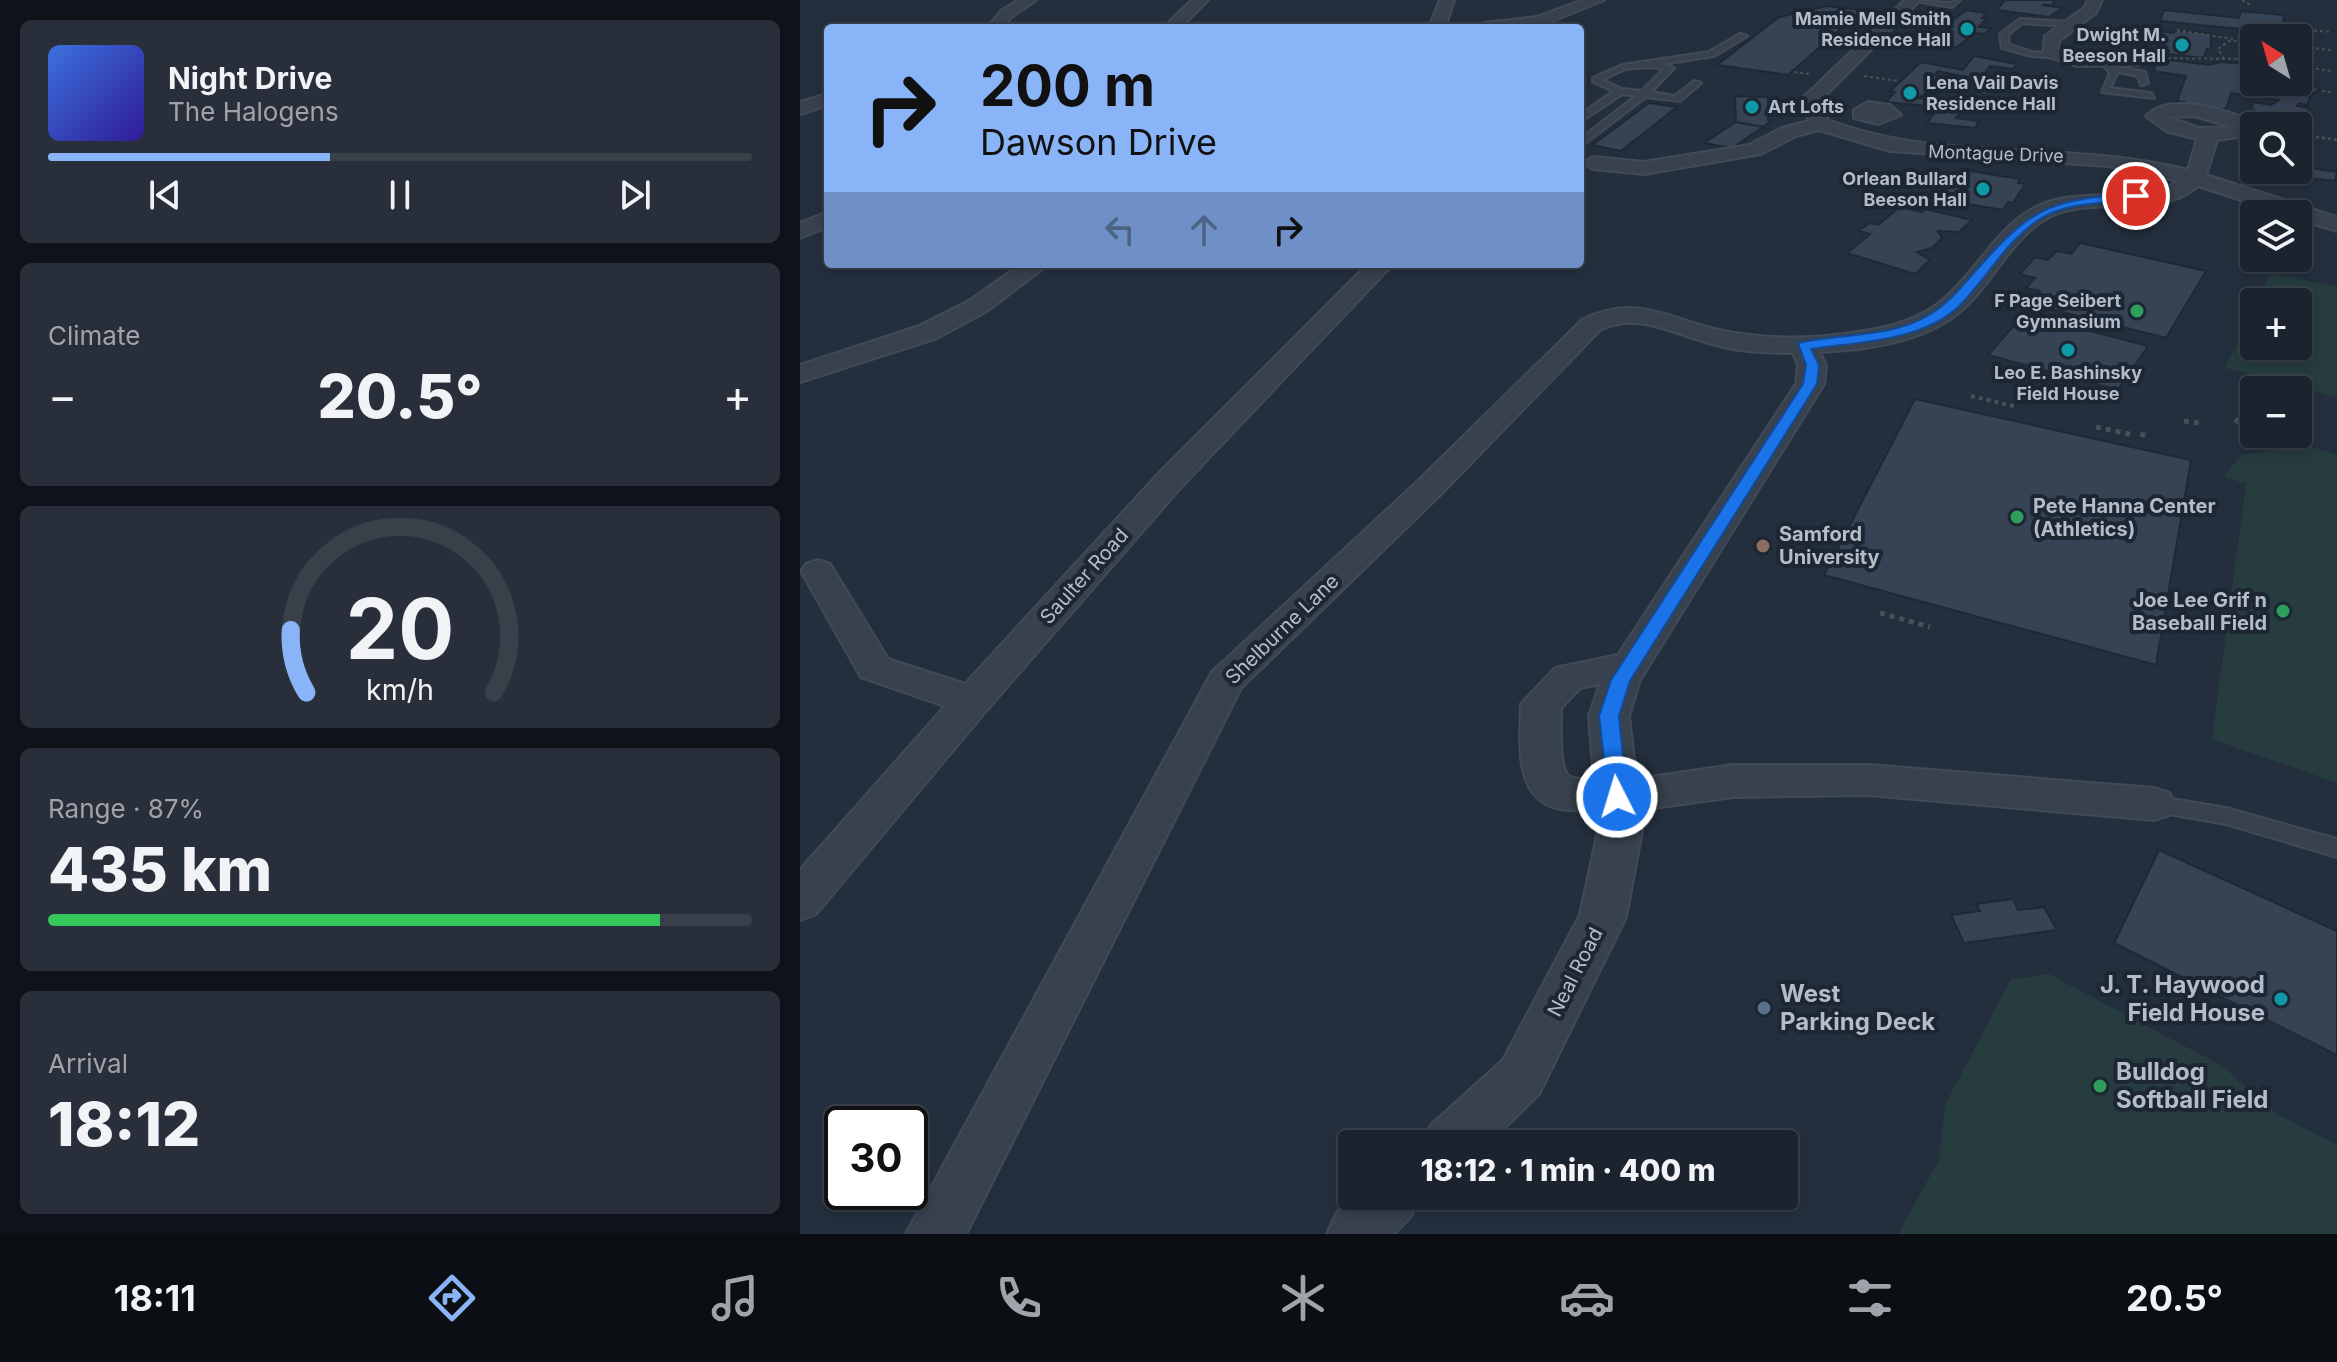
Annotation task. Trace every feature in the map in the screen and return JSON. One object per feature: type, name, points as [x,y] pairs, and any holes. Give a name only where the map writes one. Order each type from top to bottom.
[{"type":"street","points":[[998,24],[1006,14],[1029,0]]},
{"type":"street","points":[[1175,24],[1201,0]]},
{"type":"street","points":[[1438,24],[1447,0]]},
{"type":"street","points":[[1516,24],[1540,21],[1597,0]]},
{"type":"street","points":[[1584,161],[1644,168],[1754,150],[1789,132],[1820,124],[1810,101],[1913,0]]},
{"type":"street","points":[[2095,0],[2091,10],[2051,39],[2049,52],[2055,56],[2108,65],[2135,59]]},
{"type":"street","points":[[800,108],[824,100]]},
{"type":"street","points":[[2194,110],[2222,116],[2246,127],[2235,132],[2209,133],[2184,129],[2157,120],[2156,115],[2194,110]]},
{"type":"street","name":"Montague Drive","points":[[1820,124],[1871,125],[1911,151],[2106,160],[2169,172],[2337,224]]},
{"type":"street","points":[[2136,196],[2157,186],[2169,172],[2184,129]]},
{"type":"street","points":[[2195,178],[2209,133]]},
{"type":"street","name":"Shelburne Lane","points":[[935,1234],[1226,681],[1599,319],[1621,313],[1648,315],[1723,339],[1803,346],[1877,336],[1930,320],[1953,305],[2013,235],[2040,214],[2084,201],[2175,192],[2186,188],[2195,178]]},
{"type":"street","points":[[800,231],[824,221]]},
{"type":"street","points":[[800,374],[928,332],[978,306],[1031,268]]},
{"type":"street","name":"Saulter Road","points":[[800,901],[972,701],[1171,479],[1377,268]]},
{"type":"street","name":"Neal Road","points":[[1465,1130],[1521,1077],[1603,917],[1620,831],[1609,716],[1621,680],[1810,384],[1812,365],[1803,346]]},
{"type":"street","points":[[818,571],[874,668],[972,701]]},
{"type":"street","points":[[1630,666],[1568,677],[1541,704],[1538,717],[1547,781],[1561,793],[1617,797],[1733,781],[1869,780],[2154,804]]},
{"type":"street","points":[[1356,1234],[1378,1210]]},
{"type":"lane","points":[[1913,0],[1952,5],[1956,0]]},
{"type":"lane","points":[[2055,56],[2014,51],[2005,46],[2004,34],[2011,25],[2020,21],[2068,24]]},
{"type":"lane","points":[[1697,83],[1677,99],[1620,91],[1596,80],[1608,72],[1637,64],[1711,54],[1743,36]]},
{"type":"lane","points":[[1584,141],[1644,94],[1670,68],[1637,64]]},
{"type":"lane","points":[[2108,65],[2142,74],[2144,83]]},
{"type":"lane","points":[[2108,65],[2114,73],[2105,90],[2151,96]]},
{"type":"lane","points":[[1584,116],[1620,91]]},
{"type":"lane","points":[[2154,804],[2226,816],[2337,848]]},
{"type":"path","points":[[2241,5],[2249,6],[2242,0]]},
{"type":"path","points":[[2177,30],[2226,35],[2240,40]]},
{"type":"path","points":[[2312,30],[2337,33]]},
{"type":"path","points":[[2214,46],[2220,47],[2233,39]]},
{"type":"path","points":[[2220,47],[2219,54],[2224,60]]},
{"type":"path","points":[[2312,48],[2331,50]]},
{"type":"path","points":[[2135,59],[2240,60]]},
{"type":"path","points":[[2312,68],[2332,71]]},
{"type":"path","points":[[1859,76],[1898,81]]},
{"type":"path","points":[[1977,91],[1990,93]]},
{"type":"path","points":[[2322,91],[2331,92]]},
{"type":"path","points":[[2312,136],[2337,140]]},
{"type":"path","points":[[1971,396],[2017,407]]},
{"type":"path","points":[[2235,419],[2240,423]]},
{"type":"path","points":[[2184,421],[2200,423]]},
{"type":"path","points":[[2096,427],[2134,435]]},
{"type":"path","points":[[2142,437],[2145,428]]},
{"type":"path","points":[[1880,613],[1930,627]]},
{"type":"green space","points":[[2270,273],[2337,287],[2337,397],[2312,391],[2312,376],[2256,376],[2225,368],[2240,336],[2240,360],[2312,360],[2312,288],[2263,288]]},
{"type":"green space","name":"Joe Lee Grif n Baseball Field","points":[[2312,447],[2337,455],[2337,783],[2212,739],[2246,484],[2224,477],[2241,455]]},
{"type":"green space","name":"Bulldog Softball Field","points":[[2049,974],[2222,1066],[2277,1114],[2337,1145],[2337,1234],[1898,1234],[1939,1160],[1945,1105],[2011,979]]},
{"type":"building","points":[[2005,0],[2055,0],[2052,5],[2042,5],[2063,8],[2049,17],[1997,10]]},
{"type":"building","points":[[1827,6],[1862,10],[1788,75],[1717,65],[1779,17]]},
{"type":"building","name":"Mamie Mell Smith Residence Hall","points":[[1966,10],[1986,13],[1982,18],[1987,18],[1979,27],[1991,28],[1985,34],[1975,33],[1957,47],[1936,45],[1946,29],[1941,29]]},
{"type":"building","points":[[2164,10],[2239,18],[2241,11],[2284,15],[2283,23],[2294,24],[2240,24],[2240,33],[2239,29],[2160,21]]},
{"type":"building","name":"Dwight M. Beeson Hall","points":[[2176,30],[2211,34],[2211,50],[2207,49],[2203,58],[2168,54],[2169,51],[2151,48],[2153,43],[2146,42],[2158,31],[2174,33]]},
{"type":"building","name":"Lena Vail Davis Residence Hall","points":[[1974,56],[2017,64],[2013,69],[1990,66],[1980,80],[1938,71],[1935,75],[1941,76],[1924,95],[1916,98],[1968,102],[1956,118],[1979,121],[1975,128],[1927,123],[1939,107],[1886,102],[1895,92],[1890,91],[1921,62],[1963,70]]},
{"type":"building","points":[[2169,60],[2210,65],[2240,63],[2240,94],[2231,93],[2227,107],[2222,110],[2184,105],[2185,102],[2177,101],[2186,76],[2153,71],[2157,63],[2168,64]]},
{"type":"building","name":"Art Lofts","points":[[1735,96],[1768,97],[1768,120],[1772,120],[1763,127],[1736,122]]},
{"type":"building","points":[[2252,96],[2310,96],[2308,105],[2299,103],[2297,106],[2309,108],[2308,112],[2251,110],[2253,102],[2271,105],[2279,100]]},
{"type":"building","points":[[1649,103],[1677,107],[1621,151],[1592,145]]},
{"type":"building","name":"Art Lofts","points":[[1736,122],[1763,127],[1732,148],[1704,143]]},
{"type":"building","points":[[2312,168],[2337,172],[2335,181],[2312,178]]},
{"type":"building","name":"Orlean Bullard Beeson Hall","points":[[1964,170],[2020,179],[2018,183],[2025,184],[2013,203],[2008,202],[2003,210],[1943,200],[1948,192],[1942,191],[1955,173],[1961,174]]},
{"type":"building","points":[[1900,207],[1922,212],[1925,209],[1972,220],[1959,232],[1938,231],[1942,238],[1932,248],[1917,252],[1930,260],[1915,274],[1847,253],[1870,234],[1859,231],[1869,223],[1878,225]]},
{"type":"building","points":[[2080,243],[2206,271],[2166,338],[2030,304],[2040,291],[2026,288],[2035,278],[2020,274],[2035,257],[2048,260],[2057,251],[2071,254]]},
{"type":"building","name":"Leo E. Bashinsky Field House","points":[[2024,314],[2148,346],[2118,390],[1988,355]]},
{"type":"building","name":"Pete Hanna Center (Athletics)","points":[[1915,399],[2191,460],[2156,665],[1824,575]]},
{"type":"building","name":"J. T. Haywood Field House","points":[[2159,850],[2337,931],[2337,1055],[2114,943]]},
{"type":"building","points":[[2013,899],[2018,910],[2044,907],[2057,930],[1964,943],[1951,915],[1980,911],[1976,904]]},
{"type":"place","name":"Mamie Mell Smith Residence Hall","points":[[1967,29]]},
{"type":"place","name":"Dwight M. Beeson Hall","points":[[2182,45]]},
{"type":"place","name":"Lena Vail Davis Residence Hall","points":[[1910,93]]},
{"type":"place","name":"Art Lofts","points":[[1752,107]]},
{"type":"place","name":"Orlean Bullard Beeson Hall","points":[[1983,189]]},
{"type":"place","name":"F Page Seibert Gymnasium","points":[[2137,311]]},
{"type":"place","name":"Leo E. Bashinsky Field House","points":[[2068,350]]},
{"type":"place","name":"Pete Hanna Center (Athletics)","points":[[2017,517]]},
{"type":"place","name":"Samford University","points":[[1763,546]]},
{"type":"place","name":"Joe Lee Grif n Baseball Field","points":[[2283,611]]},
{"type":"place","name":"J. T. Haywood Field House","points":[[2281,999]]},
{"type":"place","name":"West Parking Deck","points":[[1764,1008]]},
{"type":"place","name":"Bulldog Softball Field","points":[[2100,1086]]},
{"type":"route","points":[[1617,797],[1609,716],[1621,680],[1810,384],[1814,375],[1803,346],[1877,336],[1930,320],[1953,305],[2013,235],[2040,214],[2084,201],[2136,196]]}]
